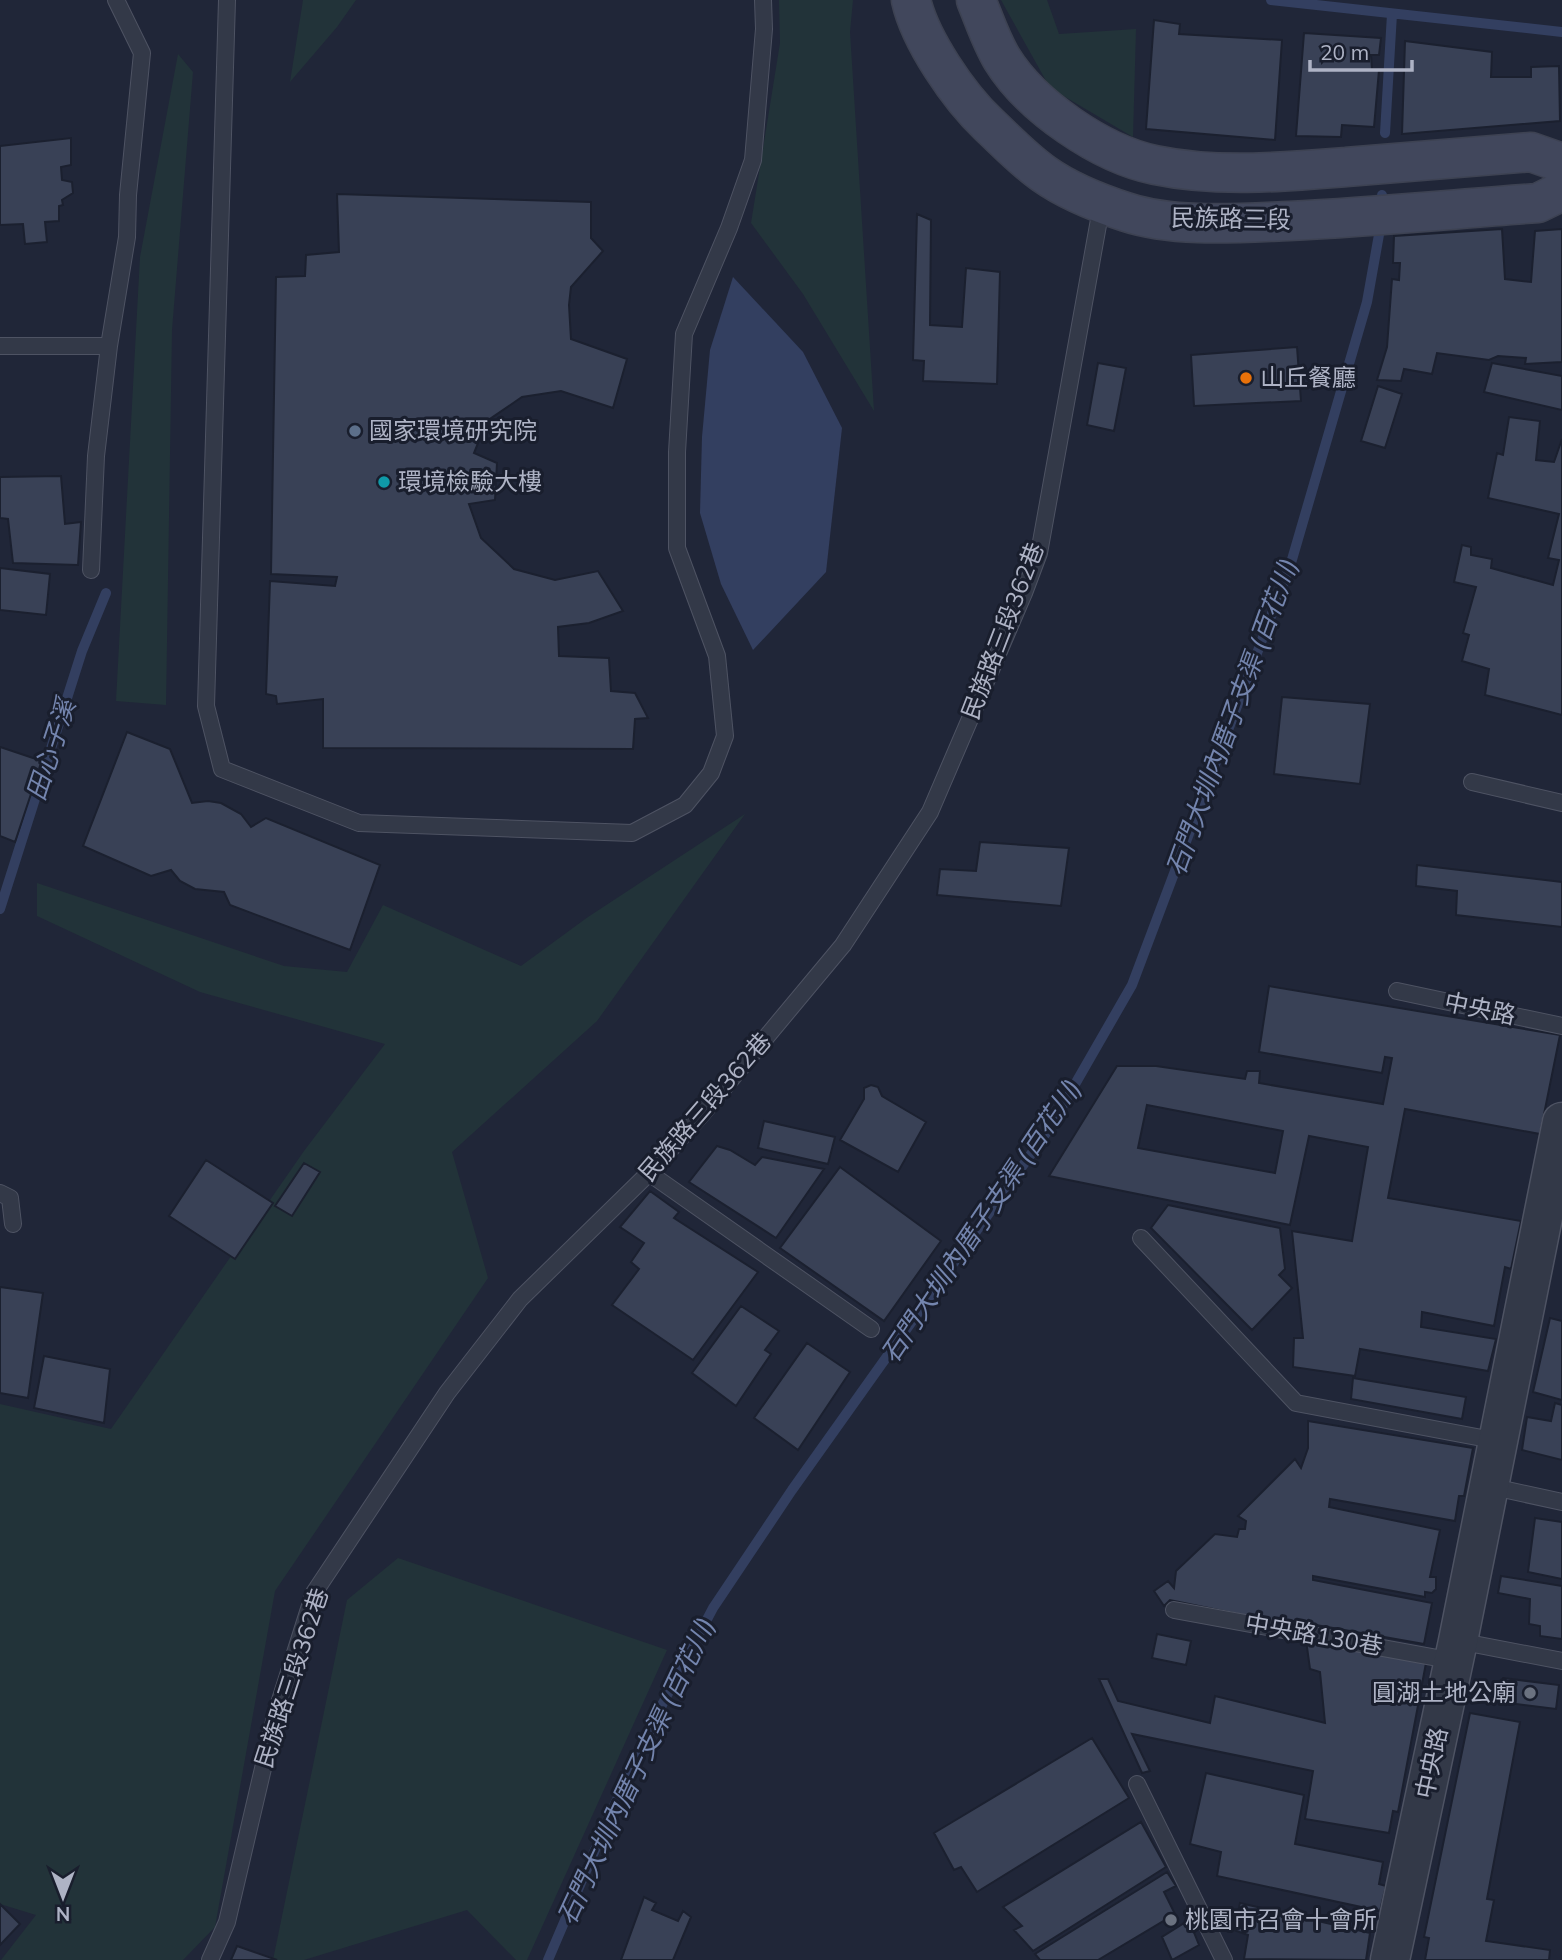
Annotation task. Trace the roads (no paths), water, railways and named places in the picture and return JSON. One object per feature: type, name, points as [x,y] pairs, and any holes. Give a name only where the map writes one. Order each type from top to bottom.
[{"type":"main road","name":"民族路三段","points":[[911,0],[913,10],[940,65],[976,113],[1044,174],[1128,213],[1222,224],[1360,218],[1538,203],[1562,191]]},
{"type":"main road","name":"民族路三段","points":[[976,0],[1001,58],[1024,86],[1071,126],[1108,150],[1155,165],[1219,172],[1294,171],[1531,152],[1562,163]]},
{"type":"street","name":"中央路","points":[[1390,1960],[1456,1651],[1562,1122]]},
{"type":"lane","points":[[91,570],[96,456],[109,346],[127,237],[128,195],[142,53],[116,0]]},
{"type":"lane","points":[[227,0],[206,706],[222,769],[359,823],[632,833],[685,805],[711,773],[724,737],[717,656],[677,548],[677,452],[684,334],[729,228],[753,160],[764,29],[763,0]]},
{"type":"lane","name":"民族路三段362巷","points":[[210,1960],[227,1922],[276,1713],[314,1593],[447,1393],[520,1298],[649,1173],[703,1113],[843,945],[930,812],[1039,553],[1102,203]]},
{"type":"lane","points":[[0,346],[109,346]]},
{"type":"lane","points":[[1472,782],[1562,803]]},
{"type":"lane","name":"中央路","points":[[1397,991],[1562,1026]]},
{"type":"lane","points":[[649,1173],[871,1329]]},
{"type":"lane","points":[[0,1193],[10,1198],[13,1224]]},
{"type":"lane","points":[[1141,1238],[1296,1403],[1498,1441]]},
{"type":"lane","points":[[1489,1486],[1562,1502]]},
{"type":"lane","name":"中央路130巷","points":[[1174,1610],[1456,1651],[1562,1661]]},
{"type":"lane","points":[[1137,1784],[1224,1960]]},
{"type":"water","points":[[733,277],[803,352],[842,428],[826,572],[753,650],[721,584],[700,513],[702,437],[710,350]]},
{"type":"waterway","points":[[1271,0],[1562,32]]},
{"type":"waterway","name":"石門大圳內厝子支渠 (百花川)","points":[[1385,133],[1392,14]]},
{"type":"waterway","name":"石門大圳內厝子支渠 (百花川)","points":[[548,1960],[612,1810],[663,1703],[713,1608],[792,1490],[1051,1126],[1132,985],[1291,563],[1367,302],[1380,229],[1382,195]]},
{"type":"waterway","name":"田心子溪","points":[[0,909],[82,651],[106,593]]},
{"type":"place","name":"山丘餐廳","points":[[1246,378]]},
{"type":"place","name":"國家環境研究院","points":[[355,431]]},
{"type":"place","name":"環境檢驗大樓","points":[[384,482]]},
{"type":"place","name":"圓湖土地公廟","points":[[1530,1693]]},
{"type":"place","name":"桃園市召會十會所","points":[[1171,1920]]}]
